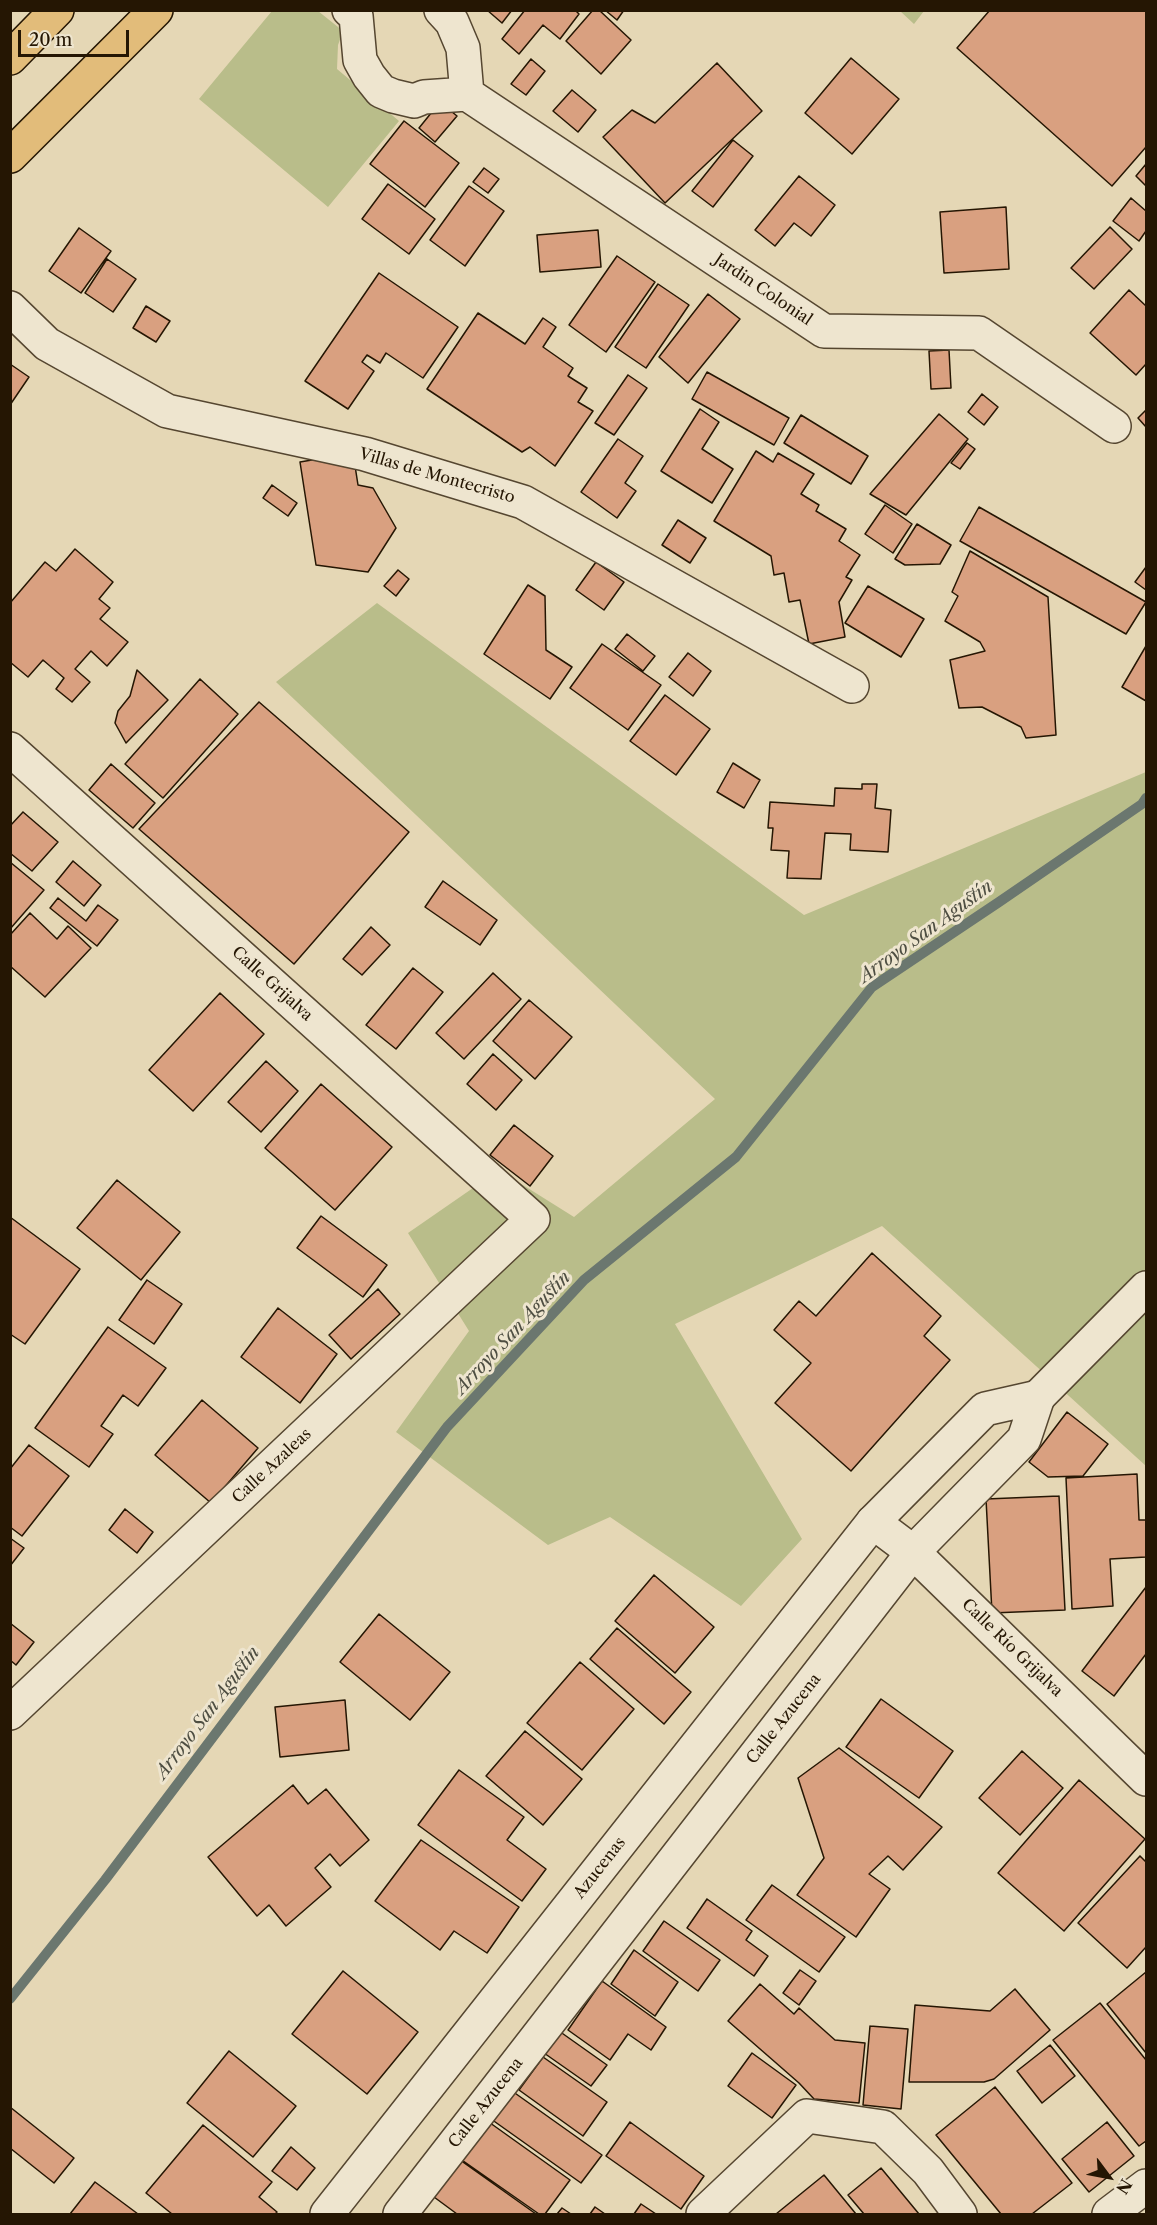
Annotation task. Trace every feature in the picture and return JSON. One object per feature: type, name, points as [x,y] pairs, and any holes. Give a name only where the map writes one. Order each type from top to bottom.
[{"type":"main road","points":[[10,58],[57,10]]},
{"type":"main road","points":[[10,156],[156,10]]},
{"type":"street","points":[[358,12],[360,60],[369,76],[381,91],[414,101],[424,97],[467,94],[463,48],[452,22],[441,10]]},
{"type":"street","name":"Jardin Colonial","points":[[467,94],[824,331],[979,333],[1114,426]]},
{"type":"street","name":"Villas de Montecristo","points":[[10,308],[47,344],[167,411],[365,454],[523,502],[852,686]]},
{"type":"street","name":"Calle Grijalva","points":[[10,749],[533,1220]]},
{"type":"street","name":"Calle Azaleas","points":[[10,1713],[533,1220]]},
{"type":"street","points":[[873,1522],[985,1409],[1038,1397],[1146,1288]]},
{"type":"street","name":"Calle Azucena","points":[[400,2214],[913,1552],[1024,1439],[1038,1397]]},
{"type":"street","name":"Calle Río Grijalva","points":[[873,1522],[913,1552],[1146,1779]]},
{"type":"street","name":"Azucenas","points":[[327,2214],[873,1522]]},
{"type":"street","points":[[703,2214],[807,2116],[883,2127],[928,2171],[960,2214]]},
{"type":"street","points":[[1109,2214],[1146,2186]]},
{"type":"green space","points":[[272,11],[318,11],[343,31],[338,45],[337,69],[399,121],[328,207],[199,99]]},
{"type":"green space","points":[[900,11],[924,11],[914,24]]},
{"type":"green space","points":[[377,603],[804,915],[1146,772],[1146,1466],[882,1226],[675,1324],[802,1539],[741,1606],[610,1517],[548,1545],[396,1432],[469,1331],[408,1233],[499,1170],[574,1217],[715,1099],[276,682]]},
{"type":"building","points":[[487,10],[512,10],[502,23]]},
{"type":"building","points":[[525,10],[575,10],[579,14],[560,39],[543,25],[519,54],[502,39]]},
{"type":"building","points":[[593,10],[599,10],[631,40],[601,74],[566,41]]},
{"type":"building","points":[[605,10],[624,10],[617,20]]},
{"type":"building","points":[[990,10],[1146,10],[1146,147],[1112,186],[957,48]]},
{"type":"building","points":[[851,58],[899,99],[852,154],[805,113]]},
{"type":"building","points":[[531,59],[545,71],[526,95],[511,84]]},
{"type":"building","points":[[717,63],[762,111],[665,203],[603,137],[632,110],[655,123]]},
{"type":"building","points":[[572,90],[596,110],[578,132],[553,111]]},
{"type":"building","points":[[440,102],[457,116],[435,142],[419,128]]},
{"type":"building","points":[[404,121],[459,163],[425,207],[370,164]]},
{"type":"building","points":[[733,140],[753,156],[713,207],[692,191]]},
{"type":"building","points":[[1146,164],[1146,186],[1136,176]]},
{"type":"building","points":[[484,168],[499,179],[488,193],[473,182]]},
{"type":"building","points":[[799,176],[835,205],[811,236],[794,223],[775,246],[755,230]]},
{"type":"building","points":[[388,184],[435,219],[409,254],[362,219]]},
{"type":"building","points":[[469,186],[504,211],[465,266],[430,240]]},
{"type":"building","points":[[1131,198],[1146,211],[1146,231],[1139,241],[1113,221]]},
{"type":"building","points":[[1006,207],[1009,269],[944,273],[940,212]]},
{"type":"building","points":[[1110,227],[1132,249],[1094,289],[1071,268]]},
{"type":"building","points":[[79,228],[111,251],[81,293],[49,271]]},
{"type":"building","points":[[598,230],[601,267],[540,272],[537,235]]},
{"type":"building","points":[[617,256],[655,282],[606,352],[569,325]]},
{"type":"building","points":[[107,259],[136,279],[113,312],[85,293]]},
{"type":"building","points":[[379,273],[458,327],[423,378],[386,353],[380,363],[367,355],[362,362],[374,371],[348,409],[305,381]]},
{"type":"building","points":[[658,284],[689,305],[646,368],[615,347]]},
{"type":"building","points":[[1129,290],[1146,306],[1146,364],[1136,375],[1090,333]]},
{"type":"building","points":[[708,294],[740,319],[688,383],[659,357]]},
{"type":"building","points":[[146,306],[170,321],[156,342],[133,328]]},
{"type":"building","points":[[478,313],[525,344],[543,318],[556,327],[543,347],[573,368],[568,376],[587,388],[578,402],[593,411],[555,466],[530,447],[522,452],[427,389]]},
{"type":"building","points":[[949,350],[951,388],[931,389],[929,351]]},
{"type":"building","points":[[10,364],[29,377],[10,405]]},
{"type":"building","points":[[707,372],[789,418],[774,445],[692,399]]},
{"type":"building","points":[[628,375],[647,388],[614,435],[595,423]]},
{"type":"building","points":[[982,394],[998,407],[984,425],[968,412]]},
{"type":"building","points":[[700,409],[719,422],[702,449],[733,469],[712,503],[661,471]]},
{"type":"building","points":[[1146,410],[1146,427],[1138,418]]},
{"type":"building","points":[[939,414],[968,439],[906,515],[870,494]]},
{"type":"building","points":[[801,415],[868,456],[851,484],[784,443]]},
{"type":"building","points":[[618,439],[643,456],[625,483],[636,491],[617,518],[581,492]]},
{"type":"building","points":[[967,443],[975,449],[960,469],[951,463]]},
{"type":"building","points":[[756,451],[773,462],[778,453],[814,474],[801,494],[819,505],[816,511],[846,529],[839,541],[860,555],[846,577],[852,580],[839,602],[845,637],[809,644],[800,600],[789,602],[784,573],[774,575],[771,556],[714,521]]},
{"type":"building","points":[[353,453],[358,485],[373,488],[396,528],[368,572],[316,565],[300,462]]},
{"type":"building","points":[[272,485],[297,503],[288,516],[263,498]]},
{"type":"building","points":[[885,505],[912,524],[893,553],[865,534]]},
{"type":"building","points":[[979,507],[1146,602],[1126,634],[960,541]]},
{"type":"building","points":[[678,520],[706,538],[690,563],[662,545]]},
{"type":"building","points":[[917,524],[951,545],[940,564],[905,565],[895,559]]},
{"type":"building","points":[[75,549],[113,582],[99,599],[110,608],[100,619],[128,642],[107,666],[91,651],[75,669],[90,682],[72,702],[56,689],[64,678],[43,660],[28,677],[10,662],[10,603],[45,562],[56,571]]},
{"type":"building","points":[[970,551],[1048,597],[1056,735],[1026,738],[1021,727],[982,707],[959,708],[950,660],[985,651],[980,642],[945,621],[958,596],[952,592]]},
{"type":"building","points":[[596,562],[624,582],[604,610],[576,590]]},
{"type":"building","points":[[1146,567],[1146,590],[1135,582]]},
{"type":"building","points":[[398,570],[409,579],[396,596],[384,586]]},
{"type":"building","points":[[528,585],[545,596],[546,650],[572,667],[550,699],[484,654]]},
{"type":"building","points":[[868,586],[924,619],[901,657],[845,623]]},
{"type":"building","points":[[627,634],[655,656],[643,671],[615,649]]},
{"type":"building","points":[[602,644],[661,685],[628,730],[570,688]]},
{"type":"building","points":[[1146,646],[1146,701],[1122,687]]},
{"type":"building","points":[[688,653],[711,671],[693,696],[669,677]]},
{"type":"building","points":[[137,670],[168,700],[126,743],[115,723],[118,711],[130,696]]},
{"type":"building","points":[[200,679],[238,714],[163,798],[125,764]]},
{"type":"building","points":[[665,695],[710,729],[676,775],[630,741]]},
{"type":"building","points":[[259,702],[409,832],[294,964],[139,829]]},
{"type":"building","points":[[733,763],[760,780],[744,808],[717,792]]},
{"type":"building","points":[[111,764],[155,803],[133,828],[89,790]]},
{"type":"building","points":[[862,784],[877,784],[875,808],[891,810],[888,852],[850,850],[851,834],[825,833],[821,879],[787,878],[789,851],[771,850],[773,828],[768,828],[770,802],[834,806],[835,788],[862,789]]},
{"type":"building","points":[[23,812],[58,842],[32,871],[10,853],[10,826]]},
{"type":"building","points":[[73,861],[101,885],[84,906],[56,882]]},
{"type":"building","points":[[10,862],[44,890],[10,929]]},
{"type":"building","points":[[443,881],[497,920],[480,945],[425,907]]},
{"type":"building","points":[[58,898],[86,921],[98,905],[118,920],[97,946],[50,908]]},
{"type":"building","points":[[30,913],[57,939],[68,926],[91,948],[45,997],[10,966],[10,935]]},
{"type":"building","points":[[371,927],[390,945],[362,975],[343,959]]},
{"type":"building","points":[[413,968],[443,992],[396,1049],[366,1025]]},
{"type":"building","points":[[493,973],[521,999],[464,1059],[436,1033]]},
{"type":"building","points":[[220,993],[264,1034],[193,1111],[149,1070]]},
{"type":"building","points":[[529,1000],[572,1037],[535,1079],[493,1041]]},
{"type":"building","points":[[493,1054],[522,1080],[496,1110],[467,1084]]},
{"type":"building","points":[[266,1061],[298,1091],[261,1132],[228,1102]]},
{"type":"building","points":[[321,1084],[392,1147],[335,1210],[265,1148]]},
{"type":"building","points":[[514,1125],[553,1156],[530,1186],[490,1155]]},
{"type":"building","points":[[117,1180],[180,1232],[141,1280],[77,1228]]},
{"type":"building","points":[[321,1216],[387,1265],[363,1297],[297,1248]]},
{"type":"building","points":[[10,1217],[80,1269],[25,1344],[10,1334]]},
{"type":"building","points":[[872,1253],[941,1316],[924,1336],[950,1360],[851,1471],[775,1403],[811,1363],[774,1330],[799,1301],[816,1316]]},
{"type":"building","points":[[147,1280],[182,1304],[154,1344],[119,1320]]},
{"type":"building","points":[[378,1289],[400,1314],[351,1359],[329,1335]]},
{"type":"building","points":[[278,1308],[337,1354],[300,1403],[241,1357]]},
{"type":"building","points":[[108,1327],[166,1368],[138,1406],[123,1395],[101,1426],[113,1434],[89,1467],[35,1428]]},
{"type":"building","points":[[202,1400],[258,1448],[211,1503],[155,1455]]},
{"type":"building","points":[[1067,1412],[1108,1444],[1083,1476],[1048,1477],[1029,1462]]},
{"type":"building","points":[[29,1445],[69,1476],[22,1536],[10,1527],[10,1469]]},
{"type":"building","points":[[1137,1474],[1139,1520],[1146,1520],[1146,1557],[1110,1559],[1113,1606],[1072,1609],[1066,1478]]},
{"type":"building","points":[[1059,1496],[1065,1610],[992,1613],[986,1499]]},
{"type":"building","points":[[125,1509],[153,1532],[137,1553],[109,1530]]},
{"type":"building","points":[[10,1538],[24,1548],[10,1566]]},
{"type":"building","points":[[654,1575],[714,1627],[675,1673],[615,1621]]},
{"type":"building","points":[[1146,1587],[1146,1654],[1114,1696],[1082,1671]]},
{"type":"building","points":[[379,1614],[450,1672],[410,1720],[340,1662]]},
{"type":"building","points":[[10,1623],[34,1642],[16,1665],[10,1660]]},
{"type":"building","points":[[617,1628],[691,1692],[664,1724],[590,1659]]},
{"type":"building","points":[[580,1662],[634,1709],[582,1770],[527,1723]]},
{"type":"building","points":[[881,1699],[953,1751],[919,1798],[846,1747]]},
{"type":"building","points":[[345,1700],[349,1750],[280,1757],[275,1707]]},
{"type":"building","points":[[525,1731],[582,1779],[543,1825],[486,1776]]},
{"type":"building","points":[[839,1748],[942,1827],[903,1870],[888,1856],[869,1874],[890,1889],[856,1937],[797,1895],[824,1858],[798,1778]]},
{"type":"building","points":[[1022,1751],[1063,1788],[1020,1835],[979,1798]]},
{"type":"building","points":[[459,1770],[524,1817],[507,1840],[546,1869],[522,1901],[418,1825]]},
{"type":"building","points":[[1079,1780],[1145,1839],[1064,1931],[998,1873]]},
{"type":"building","points":[[293,1785],[308,1804],[326,1789],[369,1840],[340,1866],[330,1854],[315,1868],[331,1887],[286,1926],[269,1905],[257,1916],[208,1857]]},
{"type":"building","points":[[421,1840],[519,1907],[487,1953],[454,1931],[440,1950],[375,1901]]},
{"type":"building","points":[[1140,1856],[1146,1862],[1146,1947],[1127,1968],[1078,1923]]},
{"type":"building","points":[[772,1885],[845,1937],[819,1972],[746,1920]]},
{"type":"building","points":[[707,1899],[752,1931],[746,1940],[768,1956],[754,1976],[687,1928]]},
{"type":"building","points":[[664,1921],[720,1960],[698,1991],[643,1951]]},
{"type":"building","points":[[634,1950],[678,1982],[655,2016],[611,1984]]},
{"type":"building","points":[[800,1970],[816,1981],[799,2005],[783,1993]]},
{"type":"building","points":[[343,1971],[418,2032],[367,2094],[292,2034]]},
{"type":"building","points":[[1146,1972],[1146,2053],[1107,2004]]},
{"type":"building","points":[[602,1981],[666,2027],[651,2050],[628,2034],[610,2060],[568,2030]]},
{"type":"building","points":[[760,1984],[794,2014],[799,2008],[835,2040],[865,2043],[859,2103],[814,2099],[728,2021]]},
{"type":"building","points":[[1015,1989],[1050,2030],[994,2079],[984,2082],[909,2082],[915,2005],[990,2011]]},
{"type":"building","points":[[1100,2003],[1146,2060],[1146,2141],[1139,2146],[1053,2040]]},
{"type":"building","points":[[870,2026],[908,2029],[901,2109],[863,2105]]},
{"type":"building","points":[[559,2031],[607,2065],[591,2086],[544,2053]]},
{"type":"building","points":[[1050,2045],[1075,2076],[1042,2103],[1017,2071]]},
{"type":"building","points":[[229,2051],[296,2106],[253,2157],[187,2103]]},
{"type":"building","points":[[752,2053],[796,2085],[772,2118],[728,2086]]},
{"type":"building","points":[[543,2057],[607,2102],[583,2136],[519,2090]]},
{"type":"building","points":[[995,2087],[1072,2183],[1032,2214],[1001,2214],[936,2135]]},
{"type":"building","points":[[512,2091],[602,2155],[581,2183],[491,2119]]},
{"type":"building","points":[[10,2107],[74,2158],[54,2183],[10,2148]]},
{"type":"building","points":[[486,2120],[570,2180],[545,2214],[539,2214],[459,2158]]},
{"type":"building","points":[[630,2122],[704,2176],[681,2209],[606,2156]]},
{"type":"building","points":[[1107,2122],[1134,2156],[1089,2192],[1062,2159]]},
{"type":"building","points":[[203,2125],[272,2182],[259,2197],[277,2212],[275,2214],[172,2214],[146,2193]]},
{"type":"building","points":[[291,2147],[315,2168],[297,2190],[272,2171]]},
{"type":"building","points":[[460,2160],[536,2214],[457,2214],[434,2197]]},
{"type":"building","points":[[881,2168],[919,2214],[864,2214],[848,2195]]},
{"type":"building","points":[[824,2175],[856,2214],[776,2214]]},
{"type":"building","points":[[95,2182],[138,2214],[70,2214]]},
{"type":"building","points":[[641,2204],[656,2214],[634,2214]]},
{"type":"building","points":[[595,2207],[605,2214],[590,2214]]},
{"type":"building","points":[[562,2208],[571,2214],[557,2214]]},
{"type":"waterway","name":"Arroyo San Agustín","points":[[10,1999],[105,1880],[447,1427],[584,1280],[736,1157],[872,987],[1142,804],[1146,798]]}]
